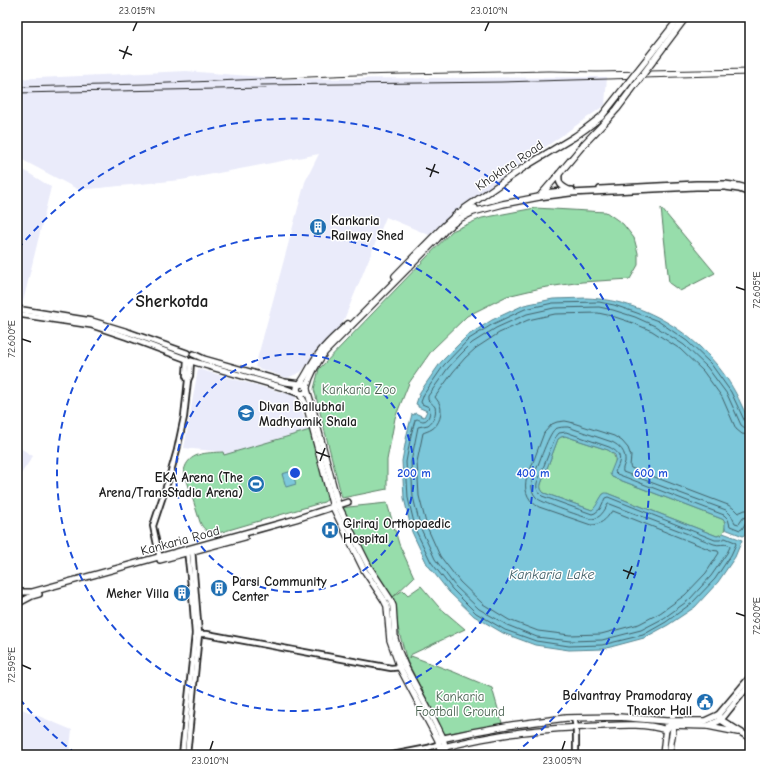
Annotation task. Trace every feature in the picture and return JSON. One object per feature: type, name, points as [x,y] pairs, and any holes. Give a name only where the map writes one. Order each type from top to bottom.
[{"type":"main road","name":"Khokhra Road","points":[[458,213],[526,166],[584,130],[601,117],[680,17]]},
{"type":"main road","points":[[541,195],[584,144],[617,109],[686,17]]},
{"type":"main road","points":[[559,174],[558,180],[560,184],[570,190]]},
{"type":"main road","points":[[541,195],[570,190],[696,184],[732,184],[750,190]]},
{"type":"main road","points":[[17,309],[92,321],[100,326],[127,337],[188,360],[300,394],[305,393],[309,378],[325,352],[363,310],[449,224],[458,213],[531,194],[541,195],[696,187],[725,187],[739,189],[750,193]]},
{"type":"main road","points":[[449,224],[473,210],[477,200]]},
{"type":"main road","points":[[17,314],[91,326],[100,326],[187,353],[191,352],[204,359],[285,382],[305,384],[312,406],[336,507]]},
{"type":"main road","points":[[342,333],[322,350],[313,361],[306,376],[297,389],[307,408],[336,507],[361,554],[390,599],[393,606],[395,639],[403,667],[434,720],[446,755]]},
{"type":"main road","points":[[187,353],[185,356],[188,360]]},
{"type":"main road","points":[[188,360],[194,358],[194,354]]},
{"type":"main road","points":[[17,604],[32,596],[160,558],[297,522],[348,502]]},
{"type":"main road","name":"Kankaria Road","points":[[17,592],[32,592],[160,558]]},
{"type":"main road","points":[[17,592],[20,598],[17,604]]},
{"type":"main road","points":[[666,730],[674,723],[705,721],[720,717],[750,677]]},
{"type":"main road","points":[[708,726],[720,717],[750,684]]},
{"type":"main road","points":[[441,743],[512,725],[574,718],[619,717],[708,726],[740,732]]},
{"type":"main road","points":[[720,717],[750,738]]},
{"type":"main road","points":[[663,755],[666,721]]},
{"type":"main road","points":[[669,755],[674,723]]},
{"type":"main road","points":[[441,743],[538,730],[576,727],[629,725],[656,727],[666,730]]},
{"type":"main road","points":[[441,743],[442,755]]},
{"type":"street","points":[[160,558],[153,526],[170,478],[184,417],[188,380],[186,376],[188,360]]},
{"type":"street","points":[[187,755],[197,634],[194,562],[190,550]]},
{"type":"street","points":[[197,634],[207,634],[391,668],[403,667]]},
{"type":"street","points":[[182,755],[197,634]]},
{"type":"street","points":[[574,718],[576,727],[576,755]]},
{"type":"street","points":[[392,755],[428,748],[441,743]]},
{"type":"shaded area","points":[[186,71],[286,79],[607,77],[605,105],[456,210],[429,235],[386,217],[343,322],[301,372],[287,378],[255,367],[305,182],[319,154],[181,180],[79,190],[17,157],[17,79]]},
{"type":"shaded area","points":[[17,166],[51,187],[22,306],[17,305]]},
{"type":"shaded area","name":"Divan Ballubhai Madhyamik Shala","points":[[198,369],[295,396],[310,430],[224,456],[222,452],[184,448]]},
{"type":"shaded area","points":[[17,446],[33,456],[17,480]]},
{"type":"shaded area","points":[[17,707],[72,730],[69,755],[17,755]]},
{"type":"green space","name":"Kankaria Zoo","points":[[535,208],[606,212],[623,224],[634,238],[638,253],[638,265],[630,279],[582,282],[541,288],[507,296],[467,316],[432,350],[409,383],[395,418],[387,460],[387,489],[342,498],[314,389],[319,369],[452,231],[482,218]]},
{"type":"green space","points":[[661,208],[715,273],[680,291],[669,283]]},
{"type":"green space","name":"EKA Arena (The Arena/TransStadia Arena)","points":[[310,430],[328,499],[324,502],[215,534],[204,528],[200,522],[184,471],[189,460],[204,453],[223,452],[224,455]]},
{"type":"green space","points":[[565,436],[608,450],[612,453],[615,462],[612,477],[722,519],[724,521],[725,528],[722,534],[717,536],[609,494],[603,494],[597,506],[592,510],[544,493],[541,489],[541,484],[558,439]]},
{"type":"green space","name":"Kankaria Football Ground","points":[[387,503],[399,544],[414,577],[393,597],[403,590],[408,595],[421,586],[438,606],[465,629],[410,655],[409,659],[411,656],[492,688],[502,723],[444,734],[407,661],[390,599],[339,508]]},
{"type":"water","name":"Kankaria Lake","points":[[586,298],[611,301],[634,307],[657,317],[698,345],[715,363],[730,383],[744,410],[750,427],[750,517],[743,536],[725,529],[725,521],[722,519],[612,477],[610,474],[616,459],[615,455],[608,450],[565,436],[558,439],[541,484],[541,489],[544,493],[592,510],[603,494],[607,493],[717,536],[723,533],[742,540],[735,557],[718,582],[695,607],[668,625],[644,638],[603,649],[569,650],[535,645],[503,633],[474,616],[449,592],[427,564],[412,532],[404,498],[402,461],[412,414],[414,415],[415,413],[424,417],[427,411],[418,407],[416,404],[420,392],[441,362],[467,336],[492,320],[524,305],[553,299]]},
{"type":"water","points":[[292,471],[296,484],[286,487],[282,474]]},
{"type":"railway","points":[[17,87],[145,84],[356,75],[750,69]]},
{"type":"railway","points":[[261,85],[501,82],[750,75]]},
{"type":"railway","points":[[17,93],[266,88]]},
{"type":"place","name":"Kankaria Railway Shed","points":[[318,227]]},
{"type":"place","name":"Divan Ballubhai Madhyamik Shala","points":[[246,413]]},
{"type":"place","name":"EKA Arena (The Arena/TransStadia Arena)","points":[[256,484]]},
{"type":"place","name":"Giriraj Orthopaedic Hospital","points":[[330,530]]},
{"type":"place","name":"Parsi Community Center","points":[[219,588]]},
{"type":"place","name":"Meher Villa","points":[[182,593]]},
{"type":"place","name":"Balvantray Pramodaray Thakor Hall","points":[[705,702]]},
{"type":"district","name":"Sherkotda","points":[[172,301]]}]
